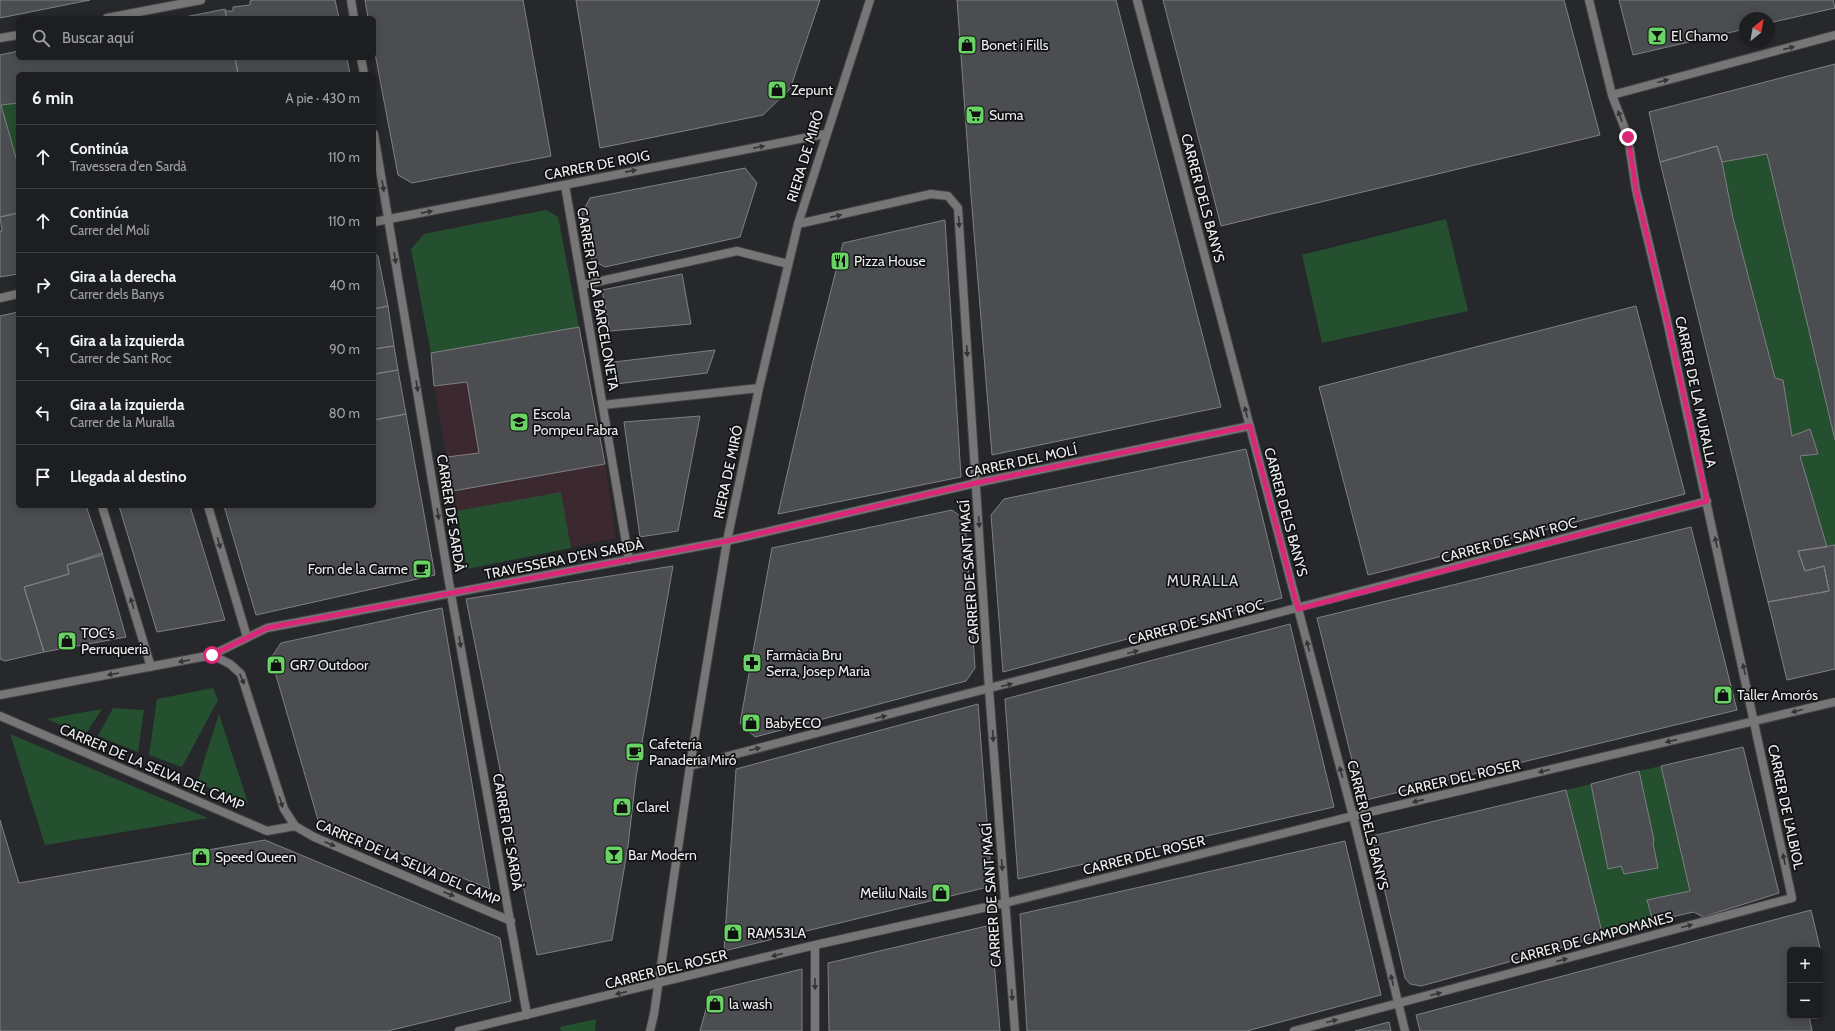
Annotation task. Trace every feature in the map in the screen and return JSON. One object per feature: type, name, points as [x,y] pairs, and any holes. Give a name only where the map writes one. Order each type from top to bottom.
[{"type":"street","points":[[117,16],[201,0]]},
{"type":"street","points":[[351,0],[354,16]]},
{"type":"street","name":"RIERA DE MIRÓ","points":[[650,1031],[659,984],[690,766],[727,541],[759,388],[798,224],[825,134],[870,0]]},
{"type":"street","name":"CARRER DELS BANYS","points":[[1137,0],[1353,816],[1405,1031]]},
{"type":"street","name":"CARRER DE LA MURALLA","points":[[1589,0],[1612,95],[1628,137],[1636,190],[1666,316],[1755,721]]},
{"type":"street","points":[[0,38],[16,35]]},
{"type":"street","points":[[1612,95],[1835,35]]},
{"type":"street","points":[[361,60],[364,72]]},
{"type":"street","name":"CARRER DE ROIG","points":[[376,222],[825,134]]},
{"type":"street","name":"CARRER DE SARDÀ","points":[[376,145],[451,594],[527,1015]]},
{"type":"street","name":"CARRER DE LA BARCELONETA","points":[[565,185],[629,560]]},
{"type":"street","name":"CARRER DE SANT MAGÍ","points":[[798,224],[931,194],[948,196],[958,208],[989,690],[1015,1031]]},
{"type":"street","points":[[583,285],[737,252],[788,264]]},
{"type":"street","points":[[0,298],[16,294]]},
{"type":"street","points":[[603,405],[759,388]]},
{"type":"street","name":"CARRER DEL MOLÍ","points":[[727,541],[976,483],[1250,426]]},
{"type":"street","name":"CARRER DE SANT ROC","points":[[690,766],[989,690],[1707,501]]},
{"type":"street","points":[[103,508],[151,667]]},
{"type":"street","points":[[209,508],[247,637]]},
{"type":"street","name":"TRAVESSERA D'EN SARDÀ","points":[[0,695],[212,655],[267,628],[727,541]]},
{"type":"street","points":[[212,655],[230,664],[241,674],[284,809],[295,826]]},
{"type":"street","name":"CARRER DEL ROSER","points":[[459,1031],[659,984],[815,945],[1005,903],[1353,816],[1835,702]]},
{"type":"street","name":"CARRER DE LA SELVA DEL CAMP","points":[[0,716],[267,831],[295,826],[314,837],[511,920]]},
{"type":"street","name":"CARRER DE L'ALBIOL","points":[[1755,721],[1792,898]]},
{"type":"street","name":"CARRER DE CAMPOMANES","points":[[1294,1031],[1792,898]]},
{"type":"street","points":[[815,945],[816,1031]]},
{"type":"shaded area","name":"Escola Pompeu Fabra","points":[[546,210],[558,217],[605,464],[616,538],[467,569],[434,386],[431,353],[411,249],[424,234]]},
{"type":"green space","points":[[16,103],[16,158],[1,105]]},
{"type":"green space","points":[[1767,154],[1835,440],[1835,545],[1827,547],[1800,456],[1818,454],[1810,429],[1792,436],[1783,380],[1775,378],[1733,218],[1722,162]]},
{"type":"green space","points":[[546,210],[558,217],[579,327],[431,353],[411,249],[424,234]]},
{"type":"green space","points":[[1446,219],[1468,311],[1322,343],[1302,255]]},
{"type":"green space","points":[[561,492],[571,548],[467,569],[457,511]]},
{"type":"green space","points":[[213,688],[218,700],[182,767],[149,755],[157,699]]},
{"type":"green space","points":[[113,708],[144,710],[138,752],[98,736]]},
{"type":"green space","points":[[102,709],[85,735],[47,719]]},
{"type":"green space","points":[[219,714],[248,803],[197,783]]},
{"type":"green space","points":[[10,734],[208,818],[45,845]]},
{"type":"green space","points":[[1661,766],[1690,891],[1648,900],[1653,921],[1603,936],[1566,790],[1591,784],[1608,868],[1621,866],[1624,874],[1658,868],[1653,843],[1654,840],[1639,771]]},
{"type":"green space","points":[[596,1019],[595,1031],[561,1031],[560,1027]]},
{"type":"building","points":[[0,0],[90,0],[0,18]]},
{"type":"building","points":[[335,0],[339,16],[226,16],[225,11],[233,11],[233,7],[250,5],[250,1]]},
{"type":"building","points":[[365,0],[523,0],[551,156],[412,183],[398,175],[376,59],[376,16],[368,16]]},
{"type":"building","points":[[576,0],[820,0],[790,89],[763,115],[600,148]]},
{"type":"building","points":[[957,0],[1116,0],[1221,407],[992,455]]},
{"type":"building","points":[[1163,0],[1564,0],[1600,135],[1221,226]]},
{"type":"building","points":[[1619,0],[1833,0],[1835,8],[1775,22],[1775,12],[1739,12],[1739,30],[1633,55]]},
{"type":"building","points":[[225,9],[227,16],[190,16]]},
{"type":"building","points":[[16,51],[16,60],[235,60],[238,72],[16,72],[16,103],[1,105],[16,158],[16,213],[0,217],[0,55]]},
{"type":"building","points":[[235,60],[347,60],[350,72],[238,72]]},
{"type":"building","points":[[1835,64],[1835,440],[1767,154],[1722,162],[1717,146],[1660,162],[1649,112]]},
{"type":"building","points":[[1717,146],[1722,162],[1733,218],[1775,378],[1783,380],[1792,436],[1810,429],[1818,454],[1800,456],[1827,547],[1798,551],[1805,571],[1824,566],[1829,591],[1768,602],[1660,162]]},
{"type":"building","points":[[745,168],[757,183],[740,237],[605,267],[592,260],[582,213],[590,198]]},
{"type":"building","points":[[16,213],[16,274],[0,277],[0,231],[2,231],[0,217]]},
{"type":"building","points":[[945,220],[961,477],[778,514],[812,365],[843,243]]},
{"type":"building","points":[[376,254],[378,256],[388,306],[376,309]]},
{"type":"building","points":[[682,274],[691,324],[610,331],[602,290]]},
{"type":"building","points":[[388,306],[394,346],[376,349],[376,309]]},
{"type":"building","points":[[1636,306],[1685,494],[1368,575],[1319,387]]},
{"type":"building","points":[[16,312],[16,508],[87,508],[103,555],[67,565],[69,574],[24,587],[44,652],[5,661],[0,659],[0,316]]},
{"type":"building","points":[[579,327],[605,464],[453,491],[447,457],[479,453],[467,382],[434,386],[431,353]]},
{"type":"building","points":[[394,346],[398,370],[376,374],[376,349]]},
{"type":"building","points":[[715,350],[707,373],[616,384],[614,362]]},
{"type":"building","points":[[398,370],[406,414],[376,420],[376,374]]},
{"type":"building","points":[[406,414],[435,575],[256,615],[225,508],[376,508],[376,420]]},
{"type":"building","points":[[700,416],[678,531],[640,537],[624,422]]},
{"type":"building","points":[[1246,449],[1282,598],[1003,672],[991,515],[1004,499]]},
{"type":"building","points":[[120,508],[191,508],[225,620],[157,632]]},
{"type":"building","points":[[952,510],[965,520],[975,668],[966,681],[755,737],[740,723],[772,548]]},
{"type":"building","points":[[1691,527],[1737,710],[1362,801],[1317,618]]},
{"type":"building","points":[[1835,545],[1835,669],[1787,680],[1768,602],[1829,591],[1824,566],[1805,571],[1798,551]]},
{"type":"building","points":[[102,553],[126,637],[44,652],[24,587],[69,574],[67,565]]},
{"type":"building","points":[[673,566],[636,777],[628,846],[612,940],[537,955],[466,599]]},
{"type":"building","points":[[442,608],[490,889],[318,820],[271,658],[281,643]]},
{"type":"building","points":[[1290,624],[1334,807],[1018,879],[1005,699]]},
{"type":"building","points":[[978,704],[992,886],[724,951],[736,769]]},
{"type":"building","points":[[1743,747],[1779,893],[1703,917],[1694,912],[1653,921],[1647,900],[1690,891],[1661,766]]},
{"type":"building","points":[[1639,771],[1654,840],[1653,843],[1658,868],[1624,874],[1621,866],[1608,869],[1591,784]]},
{"type":"building","points":[[1566,790],[1603,936],[1421,986],[1410,984],[1405,978],[1372,836]]},
{"type":"building","points":[[0,820],[19,883],[265,840],[500,938],[511,1001],[388,1031],[0,1031]]},
{"type":"building","points":[[1345,841],[1381,995],[1247,1031],[1027,1031],[1020,914]]},
{"type":"building","points":[[1811,910],[1820,947],[1787,947],[1787,1019],[1810,1019],[1812,1031],[1420,1031],[1416,1015]]},
{"type":"building","points":[[991,925],[1000,1031],[829,1031],[828,963]]},
{"type":"building","points":[[802,969],[802,1031],[700,1031],[711,991]]},
{"type":"building","points":[[1389,1022],[1391,1031],[1355,1031]]},
{"type":"place","name":"El Chamo","points":[[1657,36]]},
{"type":"place","name":"Bonet i Fills","points":[[967,45]]},
{"type":"place","name":"Zepunt","points":[[777,90]]},
{"type":"place","name":"Suma","points":[[975,115]]},
{"type":"place","name":"Pizza House","points":[[840,261]]},
{"type":"place","name":"Escola Pompeu Fabra","points":[[519,422]]},
{"type":"place","name":"Forn de la Carme","points":[[422,569]]},
{"type":"place","name":"TOC’s Perruqueria","points":[[67,641]]},
{"type":"place","name":"Farmàcia Bru Serra, Josep Maria","points":[[752,663]]},
{"type":"place","name":"GR7 Outdoor","points":[[276,665]]},
{"type":"place","name":"Taller Amorós","points":[[1723,695]]},
{"type":"place","name":"BabyECO","points":[[751,723]]},
{"type":"place","name":"Cafetería Panadería Miró","points":[[635,752]]},
{"type":"place","name":"Clarel","points":[[622,807]]},
{"type":"place","name":"Bar Modern","points":[[614,855]]},
{"type":"place","name":"Speed Queen","points":[[201,857]]},
{"type":"place","name":"Melilu Nails","points":[[941,893]]},
{"type":"place","name":"RAM53LA","points":[[733,933]]},
{"type":"place","name":"la wash","points":[[715,1004]]},
{"type":"district","name":"MURALLA","points":[[1203,581]]},
{"type":"route","points":[[212,655],[267,628],[727,541],[976,483],[1250,426],[1298,609],[1707,501],[1666,316],[1636,190],[1628,137]]}]
